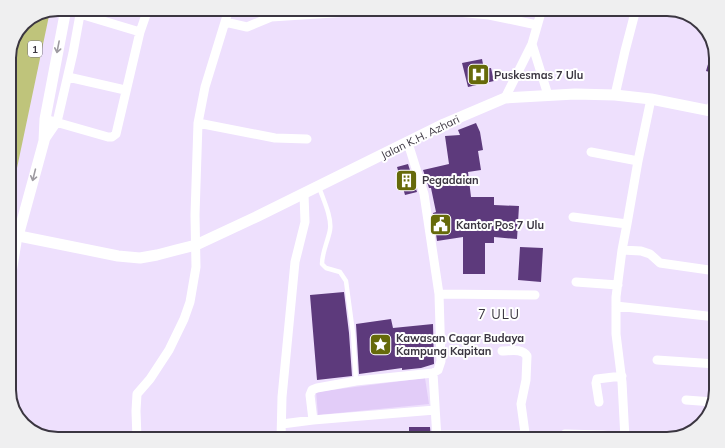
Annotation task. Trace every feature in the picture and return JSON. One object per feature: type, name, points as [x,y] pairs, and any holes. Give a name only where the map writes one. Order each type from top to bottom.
[{"type":"highway","name":"1","points":[[16,95],[41,20]]},
{"type":"highway","name":"1","points":[[16,122],[27,29]]},
{"type":"street","points":[[16,226],[44,141],[45,119],[65,16]]},
{"type":"street","points":[[44,141],[57,122],[80,16]]},
{"type":"street","points":[[93,16],[140,32]]},
{"type":"street","points":[[45,119],[108,137],[112,137],[116,134],[140,32],[146,16]]},
{"type":"street","points":[[137,432],[136,396],[139,390],[150,379],[169,350],[184,319],[190,302],[196,270],[198,123],[205,88],[227,16]]},
{"type":"street","points":[[225,22],[247,27],[271,17],[283,16]]},
{"type":"street","points":[[494,16],[537,25]]},
{"type":"street","points":[[505,98],[532,44],[540,16]]},
{"type":"street","points":[[615,95],[624,50],[634,16]]},
{"type":"street","points":[[532,44],[548,95]]},
{"type":"street","points":[[68,77],[126,90]]},
{"type":"street","name":"Jalan K.H. Azhari","points":[[16,236],[118,256],[140,258],[157,256],[196,245],[319,187],[444,124],[505,98],[548,95],[615,95],[651,99],[709,110]]},
{"type":"street","points":[[625,432],[622,376],[616,334],[616,297],[622,250],[651,99]]},
{"type":"street","points":[[198,123],[275,138],[307,139]]},
{"type":"street","points":[[313,420],[310,395],[312,390],[317,388],[356,381],[433,373],[438,370],[441,361],[439,294],[424,194],[408,143]]},
{"type":"street","points":[[590,152],[638,161]]},
{"type":"street","points":[[281,432],[282,398],[295,262],[305,222],[304,194]]},
{"type":"street","points":[[573,217],[627,224]]},
{"type":"street","points":[[622,250],[641,251],[650,254],[660,264],[709,270]]},
{"type":"street","points":[[576,282],[618,285]]},
{"type":"street","points":[[439,294],[535,295]]},
{"type":"street","points":[[616,306],[709,316]]},
{"type":"street","points":[[502,351],[520,351],[525,353],[527,356],[526,380],[521,404],[526,432]]},
{"type":"street","points":[[657,360],[709,364]]},
{"type":"street","points":[[433,373],[437,432]]},
{"type":"street","points":[[599,402],[596,383],[597,379],[622,376]]},
{"type":"street","points":[[686,400],[708,402]]},
{"type":"street","points":[[282,424],[435,410]]},
{"type":"lane","points":[[319,187],[330,218],[330,229],[322,258],[322,264],[326,268],[340,272],[346,281],[353,333],[356,381]]},
{"type":"shaded area","points":[[425,378],[429,404],[318,415],[316,392]]},
{"type":"building","name":"Puskesmas 7 Ulu","points":[[482,59],[484,69],[491,68],[494,81],[468,87],[462,63]]},
{"type":"building","points":[[709,61],[709,72],[706,71]]},
{"type":"building","points":[[476,123],[480,132],[483,150],[478,151],[481,170],[468,172],[471,197],[494,197],[494,205],[519,206],[517,239],[494,237],[494,243],[485,243],[485,274],[463,274],[463,237],[437,241],[433,213],[436,212],[431,188],[429,188],[423,170],[449,164],[445,136],[460,135],[458,130]]},
{"type":"building","name":"Pegadaian","points":[[408,164],[417,192],[405,195],[397,167]]},
{"type":"building","points":[[520,247],[543,248],[541,282],[518,280]]},
{"type":"building","points":[[344,292],[352,376],[317,380],[310,295]]},
{"type":"building","points":[[391,319],[393,328],[433,324],[434,364],[421,368],[402,370],[402,368],[359,374],[356,324]]},
{"type":"building","points":[[409,427],[430,427],[430,432],[409,432]]},
{"type":"place","name":"Puskesmas 7 Ulu","points":[[479,75]]},
{"type":"place","name":"Pegadaian","points":[[406,180]]},
{"type":"place","name":"Kantor Pos 7 Ulu","points":[[441,225]]},
{"type":"place","name":"Kawasan Cagar Budaya Kampung Kapitan","points":[[380,344]]},
{"type":"district","name":"7 ULU","points":[[499,314]]}]
